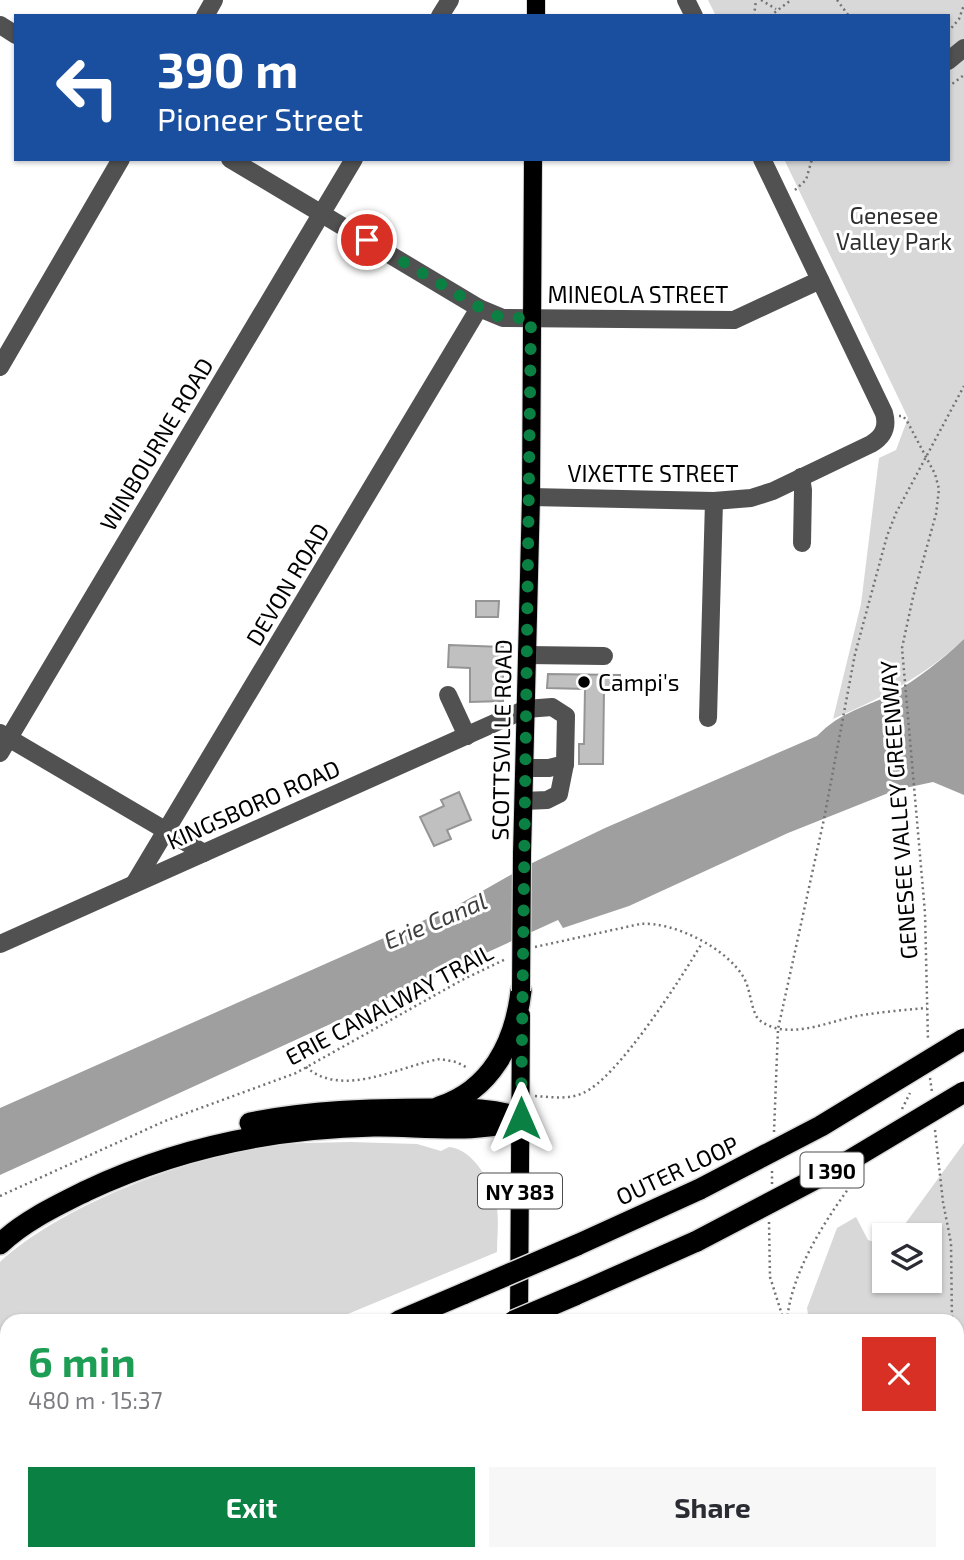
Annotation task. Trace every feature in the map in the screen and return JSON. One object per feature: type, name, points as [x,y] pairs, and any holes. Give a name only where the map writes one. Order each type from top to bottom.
[{"type":"highway","points":[[426,1109],[455,1100],[475,1088],[490,1072],[509,1040],[521,991]]},
{"type":"highway","name":"OUTER LOOP","points":[[416,1314],[700,1189],[821,1126],[964,1039]]},
{"type":"highway","name":"I 390","points":[[532,1314],[697,1241],[842,1165],[964,1092]]},
{"type":"highway","points":[[0,1224],[41,1198],[102,1169],[202,1134],[304,1114],[364,1109],[487,1110],[521,1118]]},
{"type":"highway","points":[[0,1244],[27,1223],[89,1190],[146,1166],[227,1142],[318,1128],[489,1126],[521,1118]]},
{"type":"main road","name":"SCOTTSVILLE ROAD","points":[[516,1314],[521,1118],[522,854],[531,497],[533,161]]},
{"type":"street","points":[[950,59],[964,48]]},
{"type":"street","points":[[0,367],[120,161]]},
{"type":"street","name":"MINEOLA STREET","points":[[234,161],[480,308],[503,318],[734,320],[820,279]]},
{"type":"street","name":"WINBOURNE ROAD","points":[[3,742],[353,161]]},
{"type":"street","points":[[763,161],[885,424]]},
{"type":"street","name":"DEVON ROAD","points":[[134,884],[480,308]]},
{"type":"street","name":"VIXETTE STREET","points":[[531,497],[714,501],[759,496],[871,444],[885,424]]},
{"type":"street","points":[[801,477],[802,542]]},
{"type":"street","points":[[708,718],[714,501]]},
{"type":"street","points":[[527,655],[604,656]]},
{"type":"street","points":[[448,695],[467,736]]},
{"type":"street","points":[[524,801],[547,800],[559,794],[565,764],[566,716],[552,707],[526,709]]},
{"type":"street","name":"KINGSBORO ROAD","points":[[0,944],[526,709]]},
{"type":"street","points":[[3,742],[204,853]]},
{"type":"street","points":[[525,768],[549,768],[565,764]]},
{"type":"path","points":[[761,0],[776,9]]},
{"type":"path","points":[[772,14],[791,0]]},
{"type":"path","points":[[950,30],[959,19],[964,5]]},
{"type":"path","points":[[796,190],[806,180],[811,161]]},
{"type":"path","points":[[773,1139],[778,1029],[824,819],[843,713],[887,536],[925,457],[964,386]]},
{"type":"path","name":"GENESEE VALLEY GREENWAY","points":[[885,424],[903,416],[935,474],[939,497],[904,634],[903,679],[916,792],[925,913],[928,1052]]},
{"type":"path","points":[[531,948],[640,924],[657,923],[674,927],[730,962],[744,977],[758,1019],[778,1029],[802,1029],[857,1016],[927,1008]]},
{"type":"path","name":"ERIE CANALWAY TRAIL","points":[[0,1196],[165,1121],[296,1073],[470,976],[513,956]]},
{"type":"path","points":[[930,1079],[932,1092]]},
{"type":"path","points":[[899,1114],[911,1090]]},
{"type":"path","points":[[934,1118],[943,1202],[951,1243],[952,1314]]},
{"type":"path","points":[[771,1193],[772,1160]]},
{"type":"path","points":[[787,1314],[793,1291],[826,1221],[866,1166]]},
{"type":"path","points":[[769,1216],[770,1277],[773,1294],[782,1314]]},
{"type":"green space","name":"Genesee Valley Park","points":[[708,0],[964,0],[964,639],[934,664],[902,685],[833,719],[861,604],[879,458],[896,450],[908,418],[785,161],[950,161],[950,14],[715,14]]},
{"type":"green space","points":[[293,1143],[417,1144],[441,1151],[449,1147],[458,1149],[474,1161],[492,1189],[498,1219],[497,1252],[348,1314],[0,1314],[0,1262],[55,1223],[122,1189],[193,1163],[259,1147]]},
{"type":"green space","points":[[964,1143],[964,1314],[808,1314],[807,1308],[837,1228],[856,1217],[868,1240],[872,1241],[872,1293],[942,1293],[942,1223],[906,1223]]},
{"type":"water","name":"Erie Canal","points":[[964,639],[964,795],[933,782],[896,790],[788,833],[629,906],[563,928],[558,920],[0,1175],[0,1108],[456,906],[528,865],[605,828],[817,736],[845,715],[893,693],[912,681]]},
{"type":"building","points":[[476,601],[499,601],[498,617],[476,617]]},
{"type":"building","points":[[449,645],[503,647],[503,701],[470,702],[470,668],[448,667]]},
{"type":"building","points":[[548,674],[620,675],[620,690],[604,690],[603,764],[579,764],[579,744],[584,744],[585,689],[547,688]]},
{"type":"building","points":[[459,792],[471,820],[447,830],[451,839],[434,846],[420,817],[444,806],[441,800]]},
{"type":"place","name":"Campi's","points":[[584,682]]},
{"type":"route","points":[[367,240],[489,313],[503,318],[531,318],[531,497],[522,854],[521,1118]]}]
